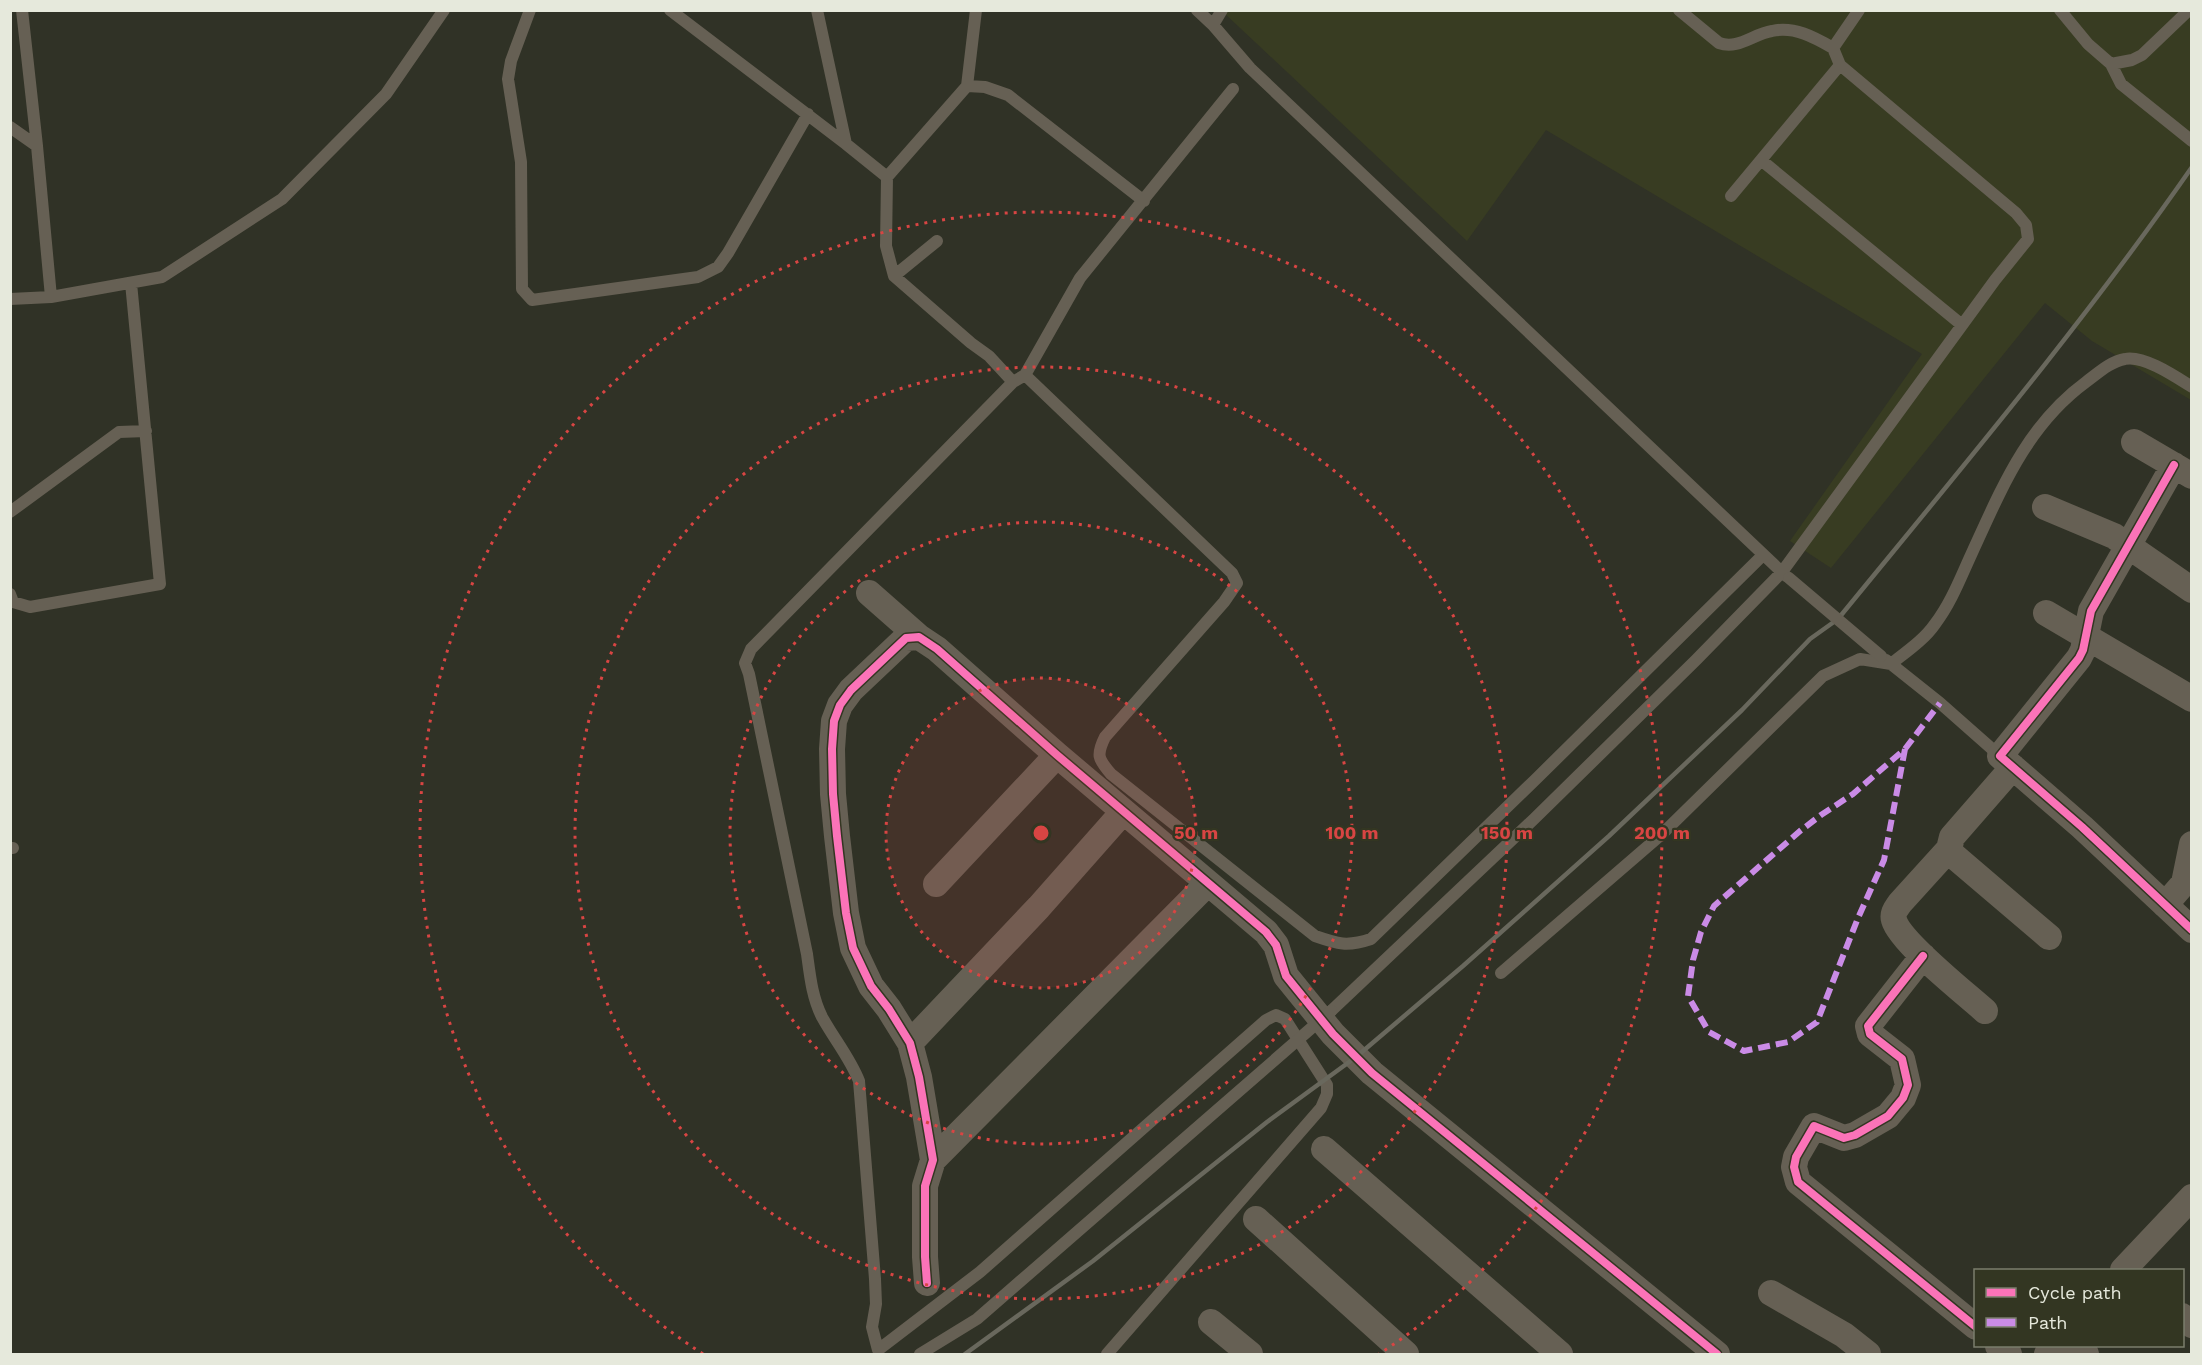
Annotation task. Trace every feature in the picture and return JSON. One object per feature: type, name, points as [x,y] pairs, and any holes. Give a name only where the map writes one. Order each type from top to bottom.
[{"type":"street","points":[[1985,1011],[1908,942],[1898,929],[1893,913],[1949,849],[1953,837],[2079,658],[2091,611],[2128,546],[2183,470],[2134,442]]},
{"type":"street","points":[[2045,507],[2114,536],[2192,590]]},
{"type":"street","points":[[869,593],[1266,932],[1276,945],[1286,976],[1334,1034],[1372,1073],[1717,1354]]},
{"type":"street","points":[[2046,613],[2192,699]]},
{"type":"street","points":[[919,637],[906,638],[851,690],[840,705],[834,721],[832,749],[837,836],[846,913],[853,948],[871,986],[889,1009],[910,1043],[919,1077],[933,1160],[925,1186],[927,1283]]},
{"type":"street","points":[[936,884],[1057,755]]},
{"type":"street","points":[[2006,761],[2082,827],[2192,930]]},
{"type":"street","points":[[910,1043],[1039,907],[1123,812]]},
{"type":"street","points":[[2165,905],[2184,883],[2192,844]]},
{"type":"street","points":[[1949,849],[1954,856],[2049,937]]},
{"type":"street","points":[[933,1160],[1208,883]]},
{"type":"street","points":[[1923,956],[1868,1026],[1870,1034],[1902,1059],[1908,1085],[1903,1098],[1888,1116],[1855,1135],[1844,1138],[1814,1126],[1796,1157],[1794,1167],[1798,1182],[1974,1325]]},
{"type":"street","points":[[1324,1149],[1560,1354]]},
{"type":"street","points":[[2127,1269],[2190,1202]]},
{"type":"street","points":[[1256,1219],[1406,1354]]},
{"type":"street","points":[[1771,1293],[1844,1335],[1868,1354]]},
{"type":"street","points":[[1211,1322],[1250,1354]]},
{"type":"lane","points":[[22,10],[51,297]]},
{"type":"lane","points":[[10,299],[51,297],[162,277],[282,199],[386,94],[444,10]]},
{"type":"lane","points":[[530,10],[511,61],[508,79],[521,162],[522,288],[532,300],[698,277],[718,267],[728,254],[808,114]]},
{"type":"lane","points":[[670,10],[887,177]]},
{"type":"lane","points":[[817,10],[846,144]]},
{"type":"lane","points":[[976,10],[967,86],[887,177],[886,246],[894,276],[989,356],[1013,382]]},
{"type":"lane","points":[[1197,10],[1214,25],[1250,68],[1762,555],[2006,761]]},
{"type":"lane","points":[[1214,25],[1222,10]]},
{"type":"lane","points":[[920,1354],[977,1319],[1331,1011],[1543,810],[1785,575],[1962,325],[2028,239],[2026,225],[2016,213],[1840,65],[1833,48],[1810,34],[1788,30],[1772,31],[1736,45],[1726,45],[1719,43],[1679,10]]},
{"type":"lane","points":[[1833,48],[1859,10]]},
{"type":"lane","points":[[2060,10],[2088,45],[2111,64],[2121,84],[2192,141]]},
{"type":"lane","points":[[2111,64],[2132,60],[2142,55],[2189,10]]},
{"type":"lane","points":[[1731,196],[1840,65]]},
{"type":"lane","points":[[967,86],[985,87],[1008,95],[1143,201]]},
{"type":"lane","points":[[1107,1354],[1321,1108],[1327,1094],[1327,1085],[1285,1019],[1276,1015],[1266,1020],[980,1272],[878,1350],[872,1327],[876,1287],[860,1081],[852,1063],[822,1016],[813,995],[795,895],[745,663],[751,649],[1013,382],[1025,375],[1080,278],[1233,89]]},
{"type":"lane","points":[[10,127],[37,146]]},
{"type":"lane","points":[[1761,160],[1962,325]]},
{"type":"lane","points":[[894,276],[937,241]]},
{"type":"lane","points":[[10,594],[13,602],[30,607],[160,584],[131,283]]},
{"type":"lane","points":[[1892,664],[1935,625],[1951,599],[2009,471],[2037,429],[2074,391],[2104,369],[2126,358],[2168,371],[2192,387]]},
{"type":"lane","points":[[1025,375],[1232,573],[1237,583],[1224,602],[1105,737],[1099,749],[1100,761],[1111,774],[1315,936],[1340,945],[1355,944],[1371,939],[1762,555]]},
{"type":"lane","points":[[10,512],[119,432],[146,431]]},
{"type":"lane","points":[[1501,973],[1662,834],[1823,676],[1860,659],[1892,664]]},
{"type":"shaded area","points":[[1222,11],[2191,11],[2191,400],[2092,341],[2045,303],[1831,568],[1790,541],[1922,354],[1546,130],[1467,241]]},
{"type":"railway","points":[[965,1354],[1093,1261],[1267,1122],[1356,1057],[1463,966],[1609,836],[1742,710],[1810,639],[1838,619],[2064,340],[2192,167]]},
{"type":"marked path","points":[[1905,749],[1884,860],[1858,918],[1817,1022],[1788,1042],[1744,1051],[1709,1032],[1688,996],[1693,960],[1701,932],[1714,906],[1800,831],[1853,794],[1905,749],[1940,703]]},
{"type":"cycle path","points":[[2174,465],[2091,611],[2083,650],[2079,658],[2000,756],[2082,827],[2192,930]]},
{"type":"cycle path","points":[[927,1283],[925,1186],[933,1160],[919,1077],[910,1043],[889,1009],[871,986],[853,948],[846,913],[837,836],[832,749],[834,721],[840,705],[851,690],[906,638],[919,637],[937,649],[1057,755],[1266,932],[1276,945],[1286,976],[1333,1034],[1372,1073],[1717,1354]]},
{"type":"cycle path","points":[[1923,956],[1868,1026],[1870,1034],[1902,1059],[1908,1085],[1903,1098],[1888,1116],[1855,1135],[1844,1138],[1814,1126],[1796,1157],[1794,1167],[1798,1182],[1974,1325]]}]
